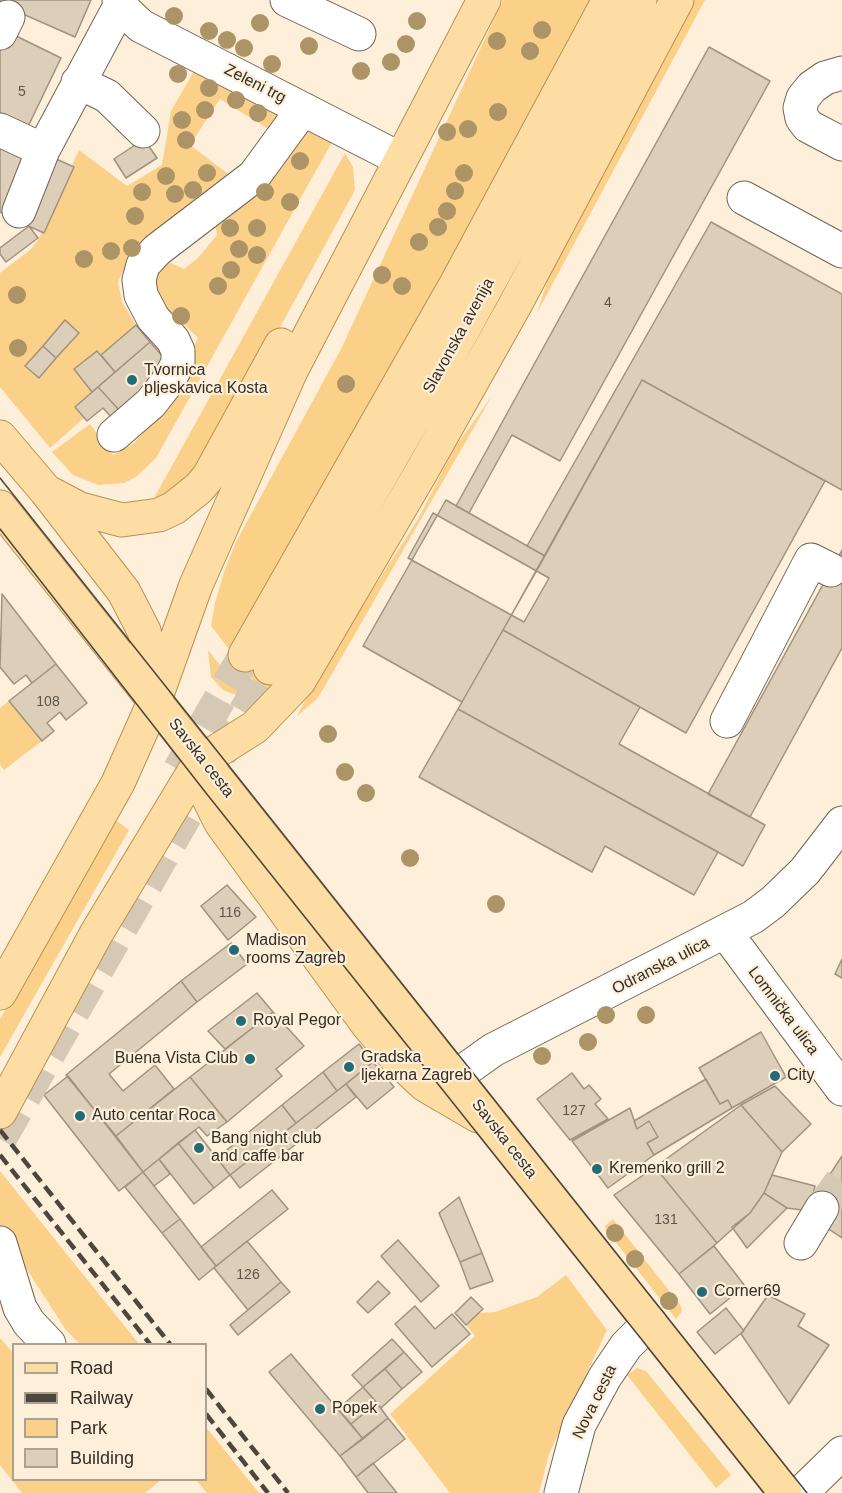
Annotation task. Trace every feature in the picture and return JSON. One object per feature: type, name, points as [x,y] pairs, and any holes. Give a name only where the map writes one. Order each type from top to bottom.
[{"type":"main road","points":[[0,993],[109,800],[155,700],[196,585],[309,333],[484,0]]},
{"type":"main road","name":"Slavonska avenija","points":[[609,0],[258,661],[431,388],[566,142],[640,0]]},
{"type":"main road","points":[[0,1112],[96,934],[203,760],[255,728],[299,681],[423,469],[515,305],[678,0]]},
{"type":"main road","points":[[46,491],[80,509],[122,520],[159,515],[189,497],[209,476],[332,248],[345,231],[375,207]]},
{"type":"main road","points":[[0,437],[46,491],[124,592],[138,615],[155,673],[155,700]]},
{"type":"main road","name":"Savska cesta","points":[[0,507],[785,1493]]},
{"type":"main road","points":[[203,760],[206,793],[220,823],[368,1025],[396,1058],[424,1085],[493,1124]]},
{"type":"street","points":[[287,0],[358,34]]},
{"type":"street","points":[[8,223],[119,3]]},
{"type":"street","name":"Zeleni trg","points":[[119,3],[141,26],[400,159]]},
{"type":"street","points":[[842,73],[825,78],[812,87],[803,98],[800,108],[802,118],[808,126],[842,144]]},
{"type":"street","points":[[78,82],[107,96],[143,130]]},
{"type":"street","points":[[114,435],[151,403],[169,380],[178,363],[178,351],[173,340],[153,318],[141,295],[139,280],[143,265],[157,250],[254,176],[303,109]]},
{"type":"street","points":[[0,130],[43,150]]},
{"type":"street","points":[[744,198],[842,251]]},
{"type":"street","points":[[727,721],[811,560],[831,570]]},
{"type":"street","name":"Odranska ulica","points":[[455,1077],[493,1050],[726,933],[773,902],[805,871],[842,823]]},
{"type":"street","name":"Lomnička ulica","points":[[726,933],[842,1089]]},
{"type":"street","points":[[801,1243],[822,1208]]},
{"type":"street","points":[[0,1244],[20,1308],[29,1323],[48,1343]]},
{"type":"street","name":"Nova cesta","points":[[561,1493],[579,1425],[604,1377],[626,1346],[650,1322]]},
{"type":"street","points":[[801,1493],[842,1453]]},
{"type":"green space","points":[[503,0],[593,0],[361,428],[229,649],[211,626],[224,572],[236,542],[341,349]]},
{"type":"green space","points":[[694,0],[705,0],[537,313],[551,270]]},
{"type":"green space","points":[[194,71],[291,117],[275,133],[220,99],[190,145],[236,180],[161,234],[123,271],[118,282],[122,302],[136,325],[101,355],[97,351],[74,369],[92,392],[75,407],[84,418],[50,448],[0,387],[0,273],[30,250],[38,240],[79,150],[127,186],[162,165],[171,111]]},
{"type":"green space","points":[[301,124],[332,142],[156,458],[136,477],[124,483],[98,485],[73,475],[52,452],[90,424],[113,455],[134,443],[159,415],[198,338],[186,326],[176,322],[168,325],[153,279],[166,261],[184,269],[198,258],[217,235],[214,217]]},
{"type":"green space","points":[[345,153],[353,167],[355,190],[206,461],[183,489],[153,500]]},
{"type":"green space","points":[[492,396],[325,686],[317,699],[297,716],[320,672],[418,519],[455,447]]},
{"type":"green space","points":[[229,649],[285,677],[266,696]]},
{"type":"green space","points":[[208,650],[247,699],[223,690],[211,677]]},
{"type":"green space","points":[[9,701],[42,741],[4,770],[0,765],[0,708]]},
{"type":"green space","points":[[113,818],[129,830],[0,1057],[0,1019]]},
{"type":"green space","points":[[0,1171],[138,1343],[79,1343],[66,1330],[0,1228]]},
{"type":"green space","points":[[613,1219],[681,1306],[682,1312],[676,1319],[606,1230],[605,1226]]},
{"type":"green space","points":[[566,1275],[607,1330],[549,1454],[539,1493],[450,1493],[390,1414],[475,1336],[466,1325],[479,1313],[495,1312],[537,1297]]},
{"type":"green space","points":[[0,1338],[12,1352],[12,1480],[0,1465]]},
{"type":"green space","points":[[637,1368],[646,1371],[731,1475],[716,1488],[627,1375]]},
{"type":"green space","points":[[207,1428],[259,1493],[207,1493],[197,1481],[207,1481]]},
{"type":"green space","points":[[13,1481],[160,1481],[145,1493],[22,1493]]},
{"type":"building","points":[[0,0],[91,0],[75,37],[0,4]]},
{"type":"building","points":[[8,32],[61,58],[23,137],[0,126],[0,48]]},
{"type":"building","points":[[709,47],[770,81],[560,461],[512,435],[469,513],[456,506]]},
{"type":"building","points":[[0,137],[30,149],[4,214],[0,212]]},
{"type":"building","points":[[144,139],[157,158],[126,178],[114,159]]},
{"type":"building","points":[[54,158],[74,167],[44,233],[26,225]]},
{"type":"building","points":[[711,222],[842,294],[842,490],[642,380],[545,556],[527,546]]},
{"type":"building","points":[[29,226],[38,238],[6,262],[0,254],[0,248]]},
{"type":"building","points":[[65,320],[79,333],[56,358],[43,346]]},
{"type":"building","points":[[136,325],[150,342],[115,372],[101,355]]},
{"type":"building","name":"Tvornica pljeskavica Kosta","points":[[150,342],[172,367],[120,411],[98,387]]},
{"type":"building","points":[[43,346],[56,358],[39,378],[25,366]]},
{"type":"building","points":[[97,351],[115,372],[92,392],[74,369]]},
{"type":"building","points":[[642,380],[825,481],[686,733],[503,630]]},
{"type":"building","points":[[98,387],[120,411],[112,418],[103,408],[87,421],[75,407]]},
{"type":"building","points":[[446,500],[545,556],[462,702],[363,646]]},
{"type":"building","points":[[433,513],[549,578],[524,622],[408,558]]},
{"type":"building","points":[[842,550],[842,648],[750,817],[708,794]]},
{"type":"building","points":[[2,594],[56,664],[32,683],[26,675],[14,684],[0,667]]},
{"type":"building","points":[[503,630],[640,707],[619,744],[765,825],[743,866],[458,709]]},
{"type":"building","points":[[56,664],[87,703],[66,720],[60,712],[47,723],[54,731],[42,741],[9,701]]},
{"type":"building","points":[[458,709],[718,852],[694,895],[605,846],[592,872],[419,777]]},
{"type":"building","points":[[227,885],[256,917],[228,940],[201,906]]},
{"type":"building","points":[[231,943],[247,964],[197,1002],[181,981]]},
{"type":"building","points":[[842,959],[842,978],[835,974]]},
{"type":"building","points":[[181,981],[197,1002],[109,1074],[123,1091],[155,1065],[174,1089],[116,1136],[66,1075]]},
{"type":"building","name":"Royal Pegor","points":[[257,993],[273,1012],[225,1049],[208,1031]]},
{"type":"building","name":"Buena Vista Club","points":[[273,1012],[304,1046],[276,1069],[282,1076],[227,1122],[190,1077]]},
{"type":"building","points":[[761,1032],[786,1077],[732,1108],[728,1100],[720,1104],[699,1068]]},
{"type":"building","points":[[359,1044],[373,1062],[337,1091],[323,1072]]},
{"type":"building","points":[[373,1062],[394,1087],[367,1109],[346,1084]]},
{"type":"building","points":[[323,1072],[337,1091],[296,1123],[282,1105]]},
{"type":"building","points":[[572,1073],[584,1089],[589,1085],[601,1099],[595,1104],[608,1119],[570,1140],[537,1099]]},
{"type":"building","name":"Auto centar Roca","points":[[68,1076],[143,1172],[119,1191],[44,1095]]},
{"type":"building","points":[[190,1077],[227,1122],[207,1136],[199,1127],[143,1172],[116,1136]]},
{"type":"building","points":[[706,1079],[720,1104],[728,1100],[732,1108],[654,1155],[647,1143],[658,1137],[649,1121],[637,1129],[634,1121]]},
{"type":"building","points":[[346,1084],[356,1097],[240,1188],[230,1175]]},
{"type":"building","points":[[775,1086],[811,1124],[782,1152],[741,1105]]},
{"type":"building","points":[[282,1105],[296,1123],[230,1175],[217,1158]]},
{"type":"building","points":[[741,1105],[782,1152],[764,1193],[750,1213],[717,1243],[655,1167]]},
{"type":"building","points":[[630,1108],[637,1129],[649,1121],[658,1137],[647,1143],[654,1155],[608,1188],[572,1141]]},
{"type":"building","points":[[195,1130],[230,1175],[214,1188],[178,1143]]},
{"type":"building","points":[[178,1143],[214,1188],[194,1204],[159,1159]]},
{"type":"building","points":[[842,1156],[842,1238],[824,1226],[812,1202]]},
{"type":"building","points":[[159,1159],[170,1174],[154,1186],[143,1172]]},
{"type":"building","points":[[655,1167],[717,1243],[679,1274],[614,1195]]},
{"type":"building","points":[[143,1172],[180,1219],[162,1233],[125,1187]]},
{"type":"building","points":[[772,1175],[815,1186],[809,1211],[787,1208],[764,1193]]},
{"type":"building","points":[[272,1190],[288,1209],[216,1266],[201,1247]]},
{"type":"building","points":[[764,1193],[787,1208],[747,1248],[732,1227],[750,1213]]},
{"type":"building","points":[[459,1197],[482,1253],[460,1262],[439,1213]]},
{"type":"building","points":[[180,1219],[216,1266],[199,1280],[162,1233]]},
{"type":"building","points":[[398,1240],[439,1286],[421,1302],[381,1256]]},
{"type":"building","points":[[247,1241],[281,1282],[248,1310],[214,1268]]},
{"type":"building","points":[[714,1246],[745,1286],[710,1314],[679,1274]]},
{"type":"building","points":[[482,1253],[493,1281],[470,1289],[460,1262]]},
{"type":"building","points":[[378,1281],[390,1293],[368,1313],[357,1302]]},
{"type":"building","points":[[281,1282],[290,1292],[238,1335],[230,1325]]},
{"type":"building","points":[[768,1295],[805,1314],[798,1326],[829,1345],[789,1404],[741,1334]]},
{"type":"building","points":[[471,1297],[483,1309],[466,1325],[455,1313]]},
{"type":"building","points":[[415,1306],[435,1329],[452,1314],[470,1334],[432,1367],[395,1324]]},
{"type":"building","points":[[726,1308],[744,1331],[715,1354],[697,1332]]},
{"type":"building","points":[[392,1339],[404,1352],[363,1387],[352,1375]]},
{"type":"building","points":[[404,1352],[422,1372],[402,1389],[385,1369]]},
{"type":"building","points":[[291,1354],[363,1439],[340,1456],[269,1372]]},
{"type":"building","points":[[385,1369],[402,1389],[381,1408],[363,1387]]},
{"type":"building","points":[[363,1387],[377,1403],[351,1424],[338,1409]]},
{"type":"building","points":[[377,1403],[388,1418],[363,1439],[351,1424]]},
{"type":"building","points":[[388,1418],[405,1439],[356,1477],[340,1456]]},
{"type":"building","points":[[373,1463],[397,1493],[368,1493],[356,1477]]},
{"type":"tunnel","points":[[179,770],[245,655]]},
{"type":"tunnel","points":[[220,755],[270,668]]},
{"type":"tunnel","points":[[0,1139],[186,815]]},
{"type":"tunnel","points":[[822,1208],[842,1180]]},
{"type":"tram line","points":[[0,478],[807,1493]]},
{"type":"tram line","points":[[0,529],[206,793],[764,1493]]},
{"type":"railway","points":[[0,1130],[169,1343]]},
{"type":"railway","points":[[0,1155],[149,1343]]},
{"type":"railway","points":[[207,1390],[288,1493]]},
{"type":"railway","points":[[207,1415],[268,1493]]},
{"type":"place","name":"Tvornica pljeskavica Kosta","points":[[132,380]]},
{"type":"place","name":"Madison rooms Zagreb","points":[[234,950]]},
{"type":"place","name":"Royal Pegor","points":[[241,1021]]},
{"type":"place","name":"Buena Vista Club","points":[[250,1059]]},
{"type":"place","name":"Gradska ljekarna Zagreb","points":[[349,1067]]},
{"type":"place","name":"City","points":[[775,1076]]},
{"type":"place","name":"Auto centar Roca","points":[[80,1116]]},
{"type":"place","name":"Bang night club and caffe bar","points":[[199,1148]]},
{"type":"place","name":"Kremenko grill 2","points":[[597,1169]]},
{"type":"place","name":"Corner69","points":[[702,1292]]},
{"type":"place","name":"Popek","points":[[320,1409]]}]
